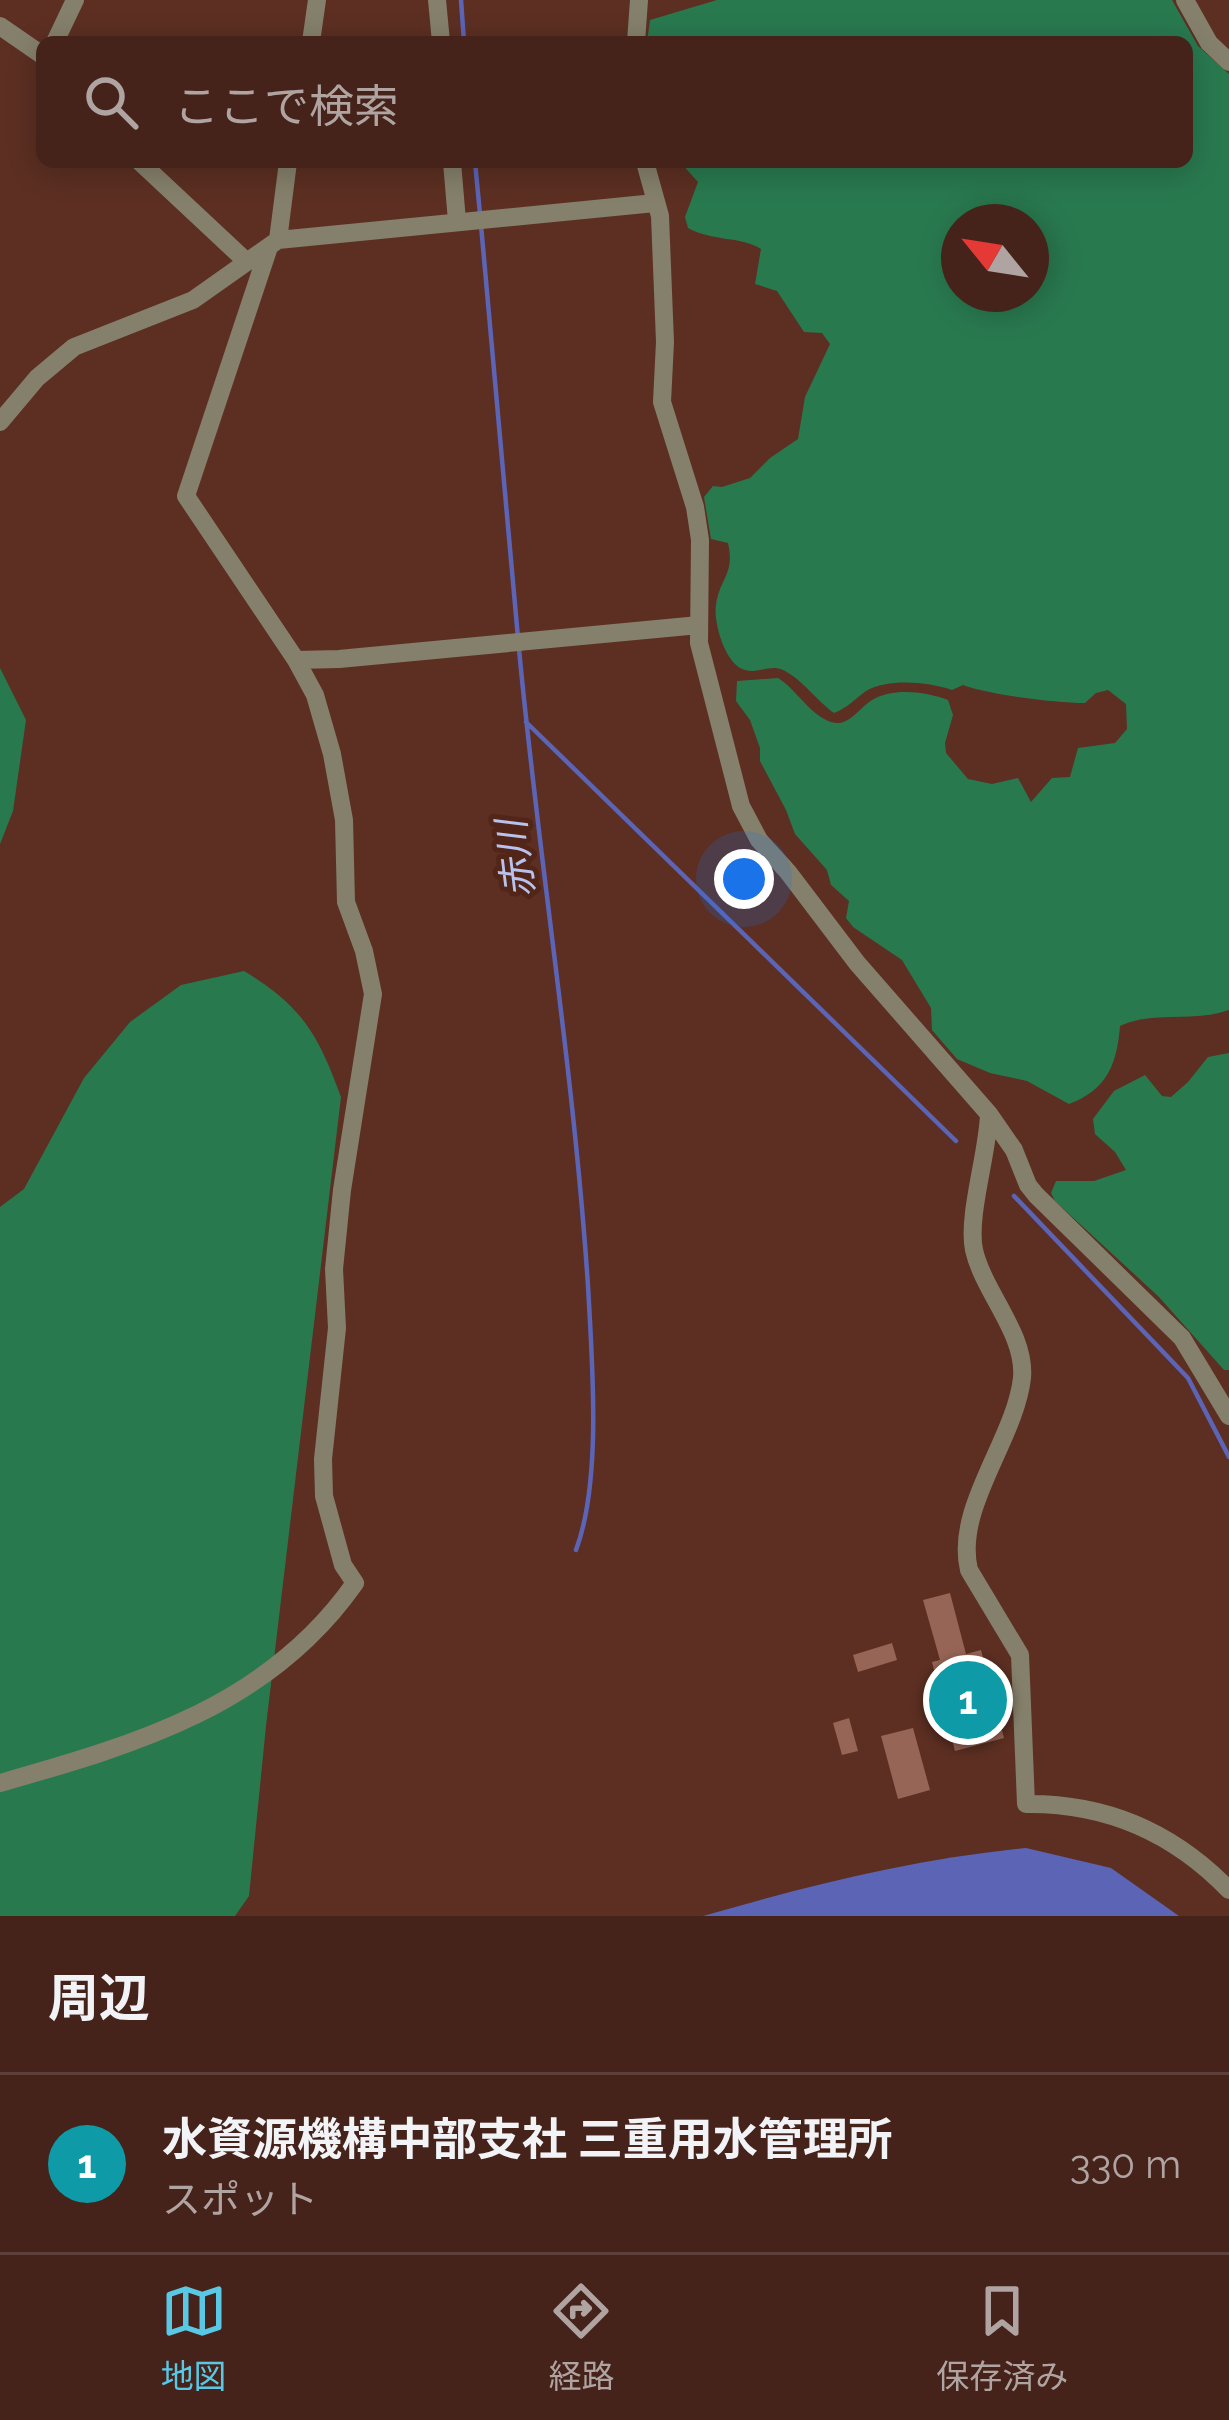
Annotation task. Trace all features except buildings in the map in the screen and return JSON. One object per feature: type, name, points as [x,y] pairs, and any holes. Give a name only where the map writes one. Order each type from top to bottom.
[{"type":"street","points":[[58,36],[75,0]]},
{"type":"street","points":[[312,36],[317,0]]},
{"type":"street","points":[[437,0],[440,36]]},
{"type":"street","points":[[636,36],[639,0]]},
{"type":"street","points":[[1185,0],[1209,43],[1229,62]]},
{"type":"street","points":[[0,26],[36,51]]},
{"type":"street","points":[[146,168],[247,262]]},
{"type":"street","points":[[0,1783],[203,1714],[247,1688],[300,1647],[355,1583],[343,1565],[324,1496],[323,1459],[337,1328],[334,1269],[342,1190],[373,994],[346,902],[344,820],[315,695],[186,496],[274,244],[287,168]]},
{"type":"street","points":[[453,168],[463,221]]},
{"type":"street","points":[[646,168],[660,217],[662,402],[695,507],[700,540],[699,643],[748,824],[857,963],[989,1114],[1014,1150],[1028,1185],[1182,1338],[1229,1416]]},
{"type":"street","points":[[0,422],[37,378],[74,347],[194,300],[274,244],[655,203]]},
{"type":"street","points":[[296,660],[699,626]]},
{"type":"street","points":[[989,1114],[973,1246],[982,1276],[1015,1342],[1022,1373],[968,1532],[966,1558],[1020,1655],[1026,1804],[1084,1808],[1134,1823],[1169,1838],[1229,1890]]},
{"type":"green space","points":[[717,0],[1172,0],[1192,36],[648,36],[650,20]]},
{"type":"green space","points":[[1193,37],[1229,74],[1229,1010],[1120,1026],[1108,1074],[1093,1091],[1069,1104],[1027,1081],[957,1059],[932,1030],[931,1008],[902,960],[853,927],[846,918],[849,901],[831,885],[827,870],[795,834],[760,761],[750,720],[736,701],[737,681],[778,678],[816,714],[837,723],[890,693],[948,700],[953,715],[946,753],[968,779],[992,784],[1018,778],[1031,802],[1052,778],[1070,777],[1078,748],[1115,743],[1127,729],[1126,704],[1108,690],[1085,703],[1072,703],[963,685],[952,690],[897,683],[866,691],[834,713],[783,670],[745,670],[732,661],[722,643],[716,613],[730,562],[728,543],[711,539],[704,497],[713,486],[750,478],[798,439],[805,397],[830,344],[822,333],[804,332],[777,291],[755,284],[761,249],[688,228],[685,217],[698,182],[685,168],[1193,168]]},
{"type":"green space","points":[[0,668],[26,720],[13,811],[0,844]]},
{"type":"green space","points":[[244,971],[280,997],[306,1024],[341,1097],[249,1896],[235,1916],[0,1916],[0,1207],[24,1189],[84,1078],[130,1022],[181,985]]},
{"type":"green space","points":[[1229,1053],[1229,1370],[1224,1370],[1159,1297],[1051,1193],[1056,1181],[1094,1181],[1126,1170],[1095,1134],[1093,1119],[1114,1091],[1145,1075],[1162,1096],[1171,1097],[1208,1057]]},
{"type":"water","points":[[1026,1848],[1111,1868],[1179,1916],[703,1916],[863,1874]]},
{"type":"waterway","name":"赤川","points":[[461,0],[464,36]]},
{"type":"waterway","name":"赤川","points":[[476,168],[480,214]]},
{"type":"waterway","name":"赤川","points":[[481,225],[518,638]]},
{"type":"waterway","name":"赤川","points":[[519,649],[588,1286],[592,1456],[576,1550]]},
{"type":"waterway","points":[[526,722],[956,1141]]},
{"type":"waterway","points":[[1014,1196],[1188,1378],[1229,1457]]},
{"type":"place","name":"水資源機構中部支社 三重用水管理所","points":[[968,1700]]}]
